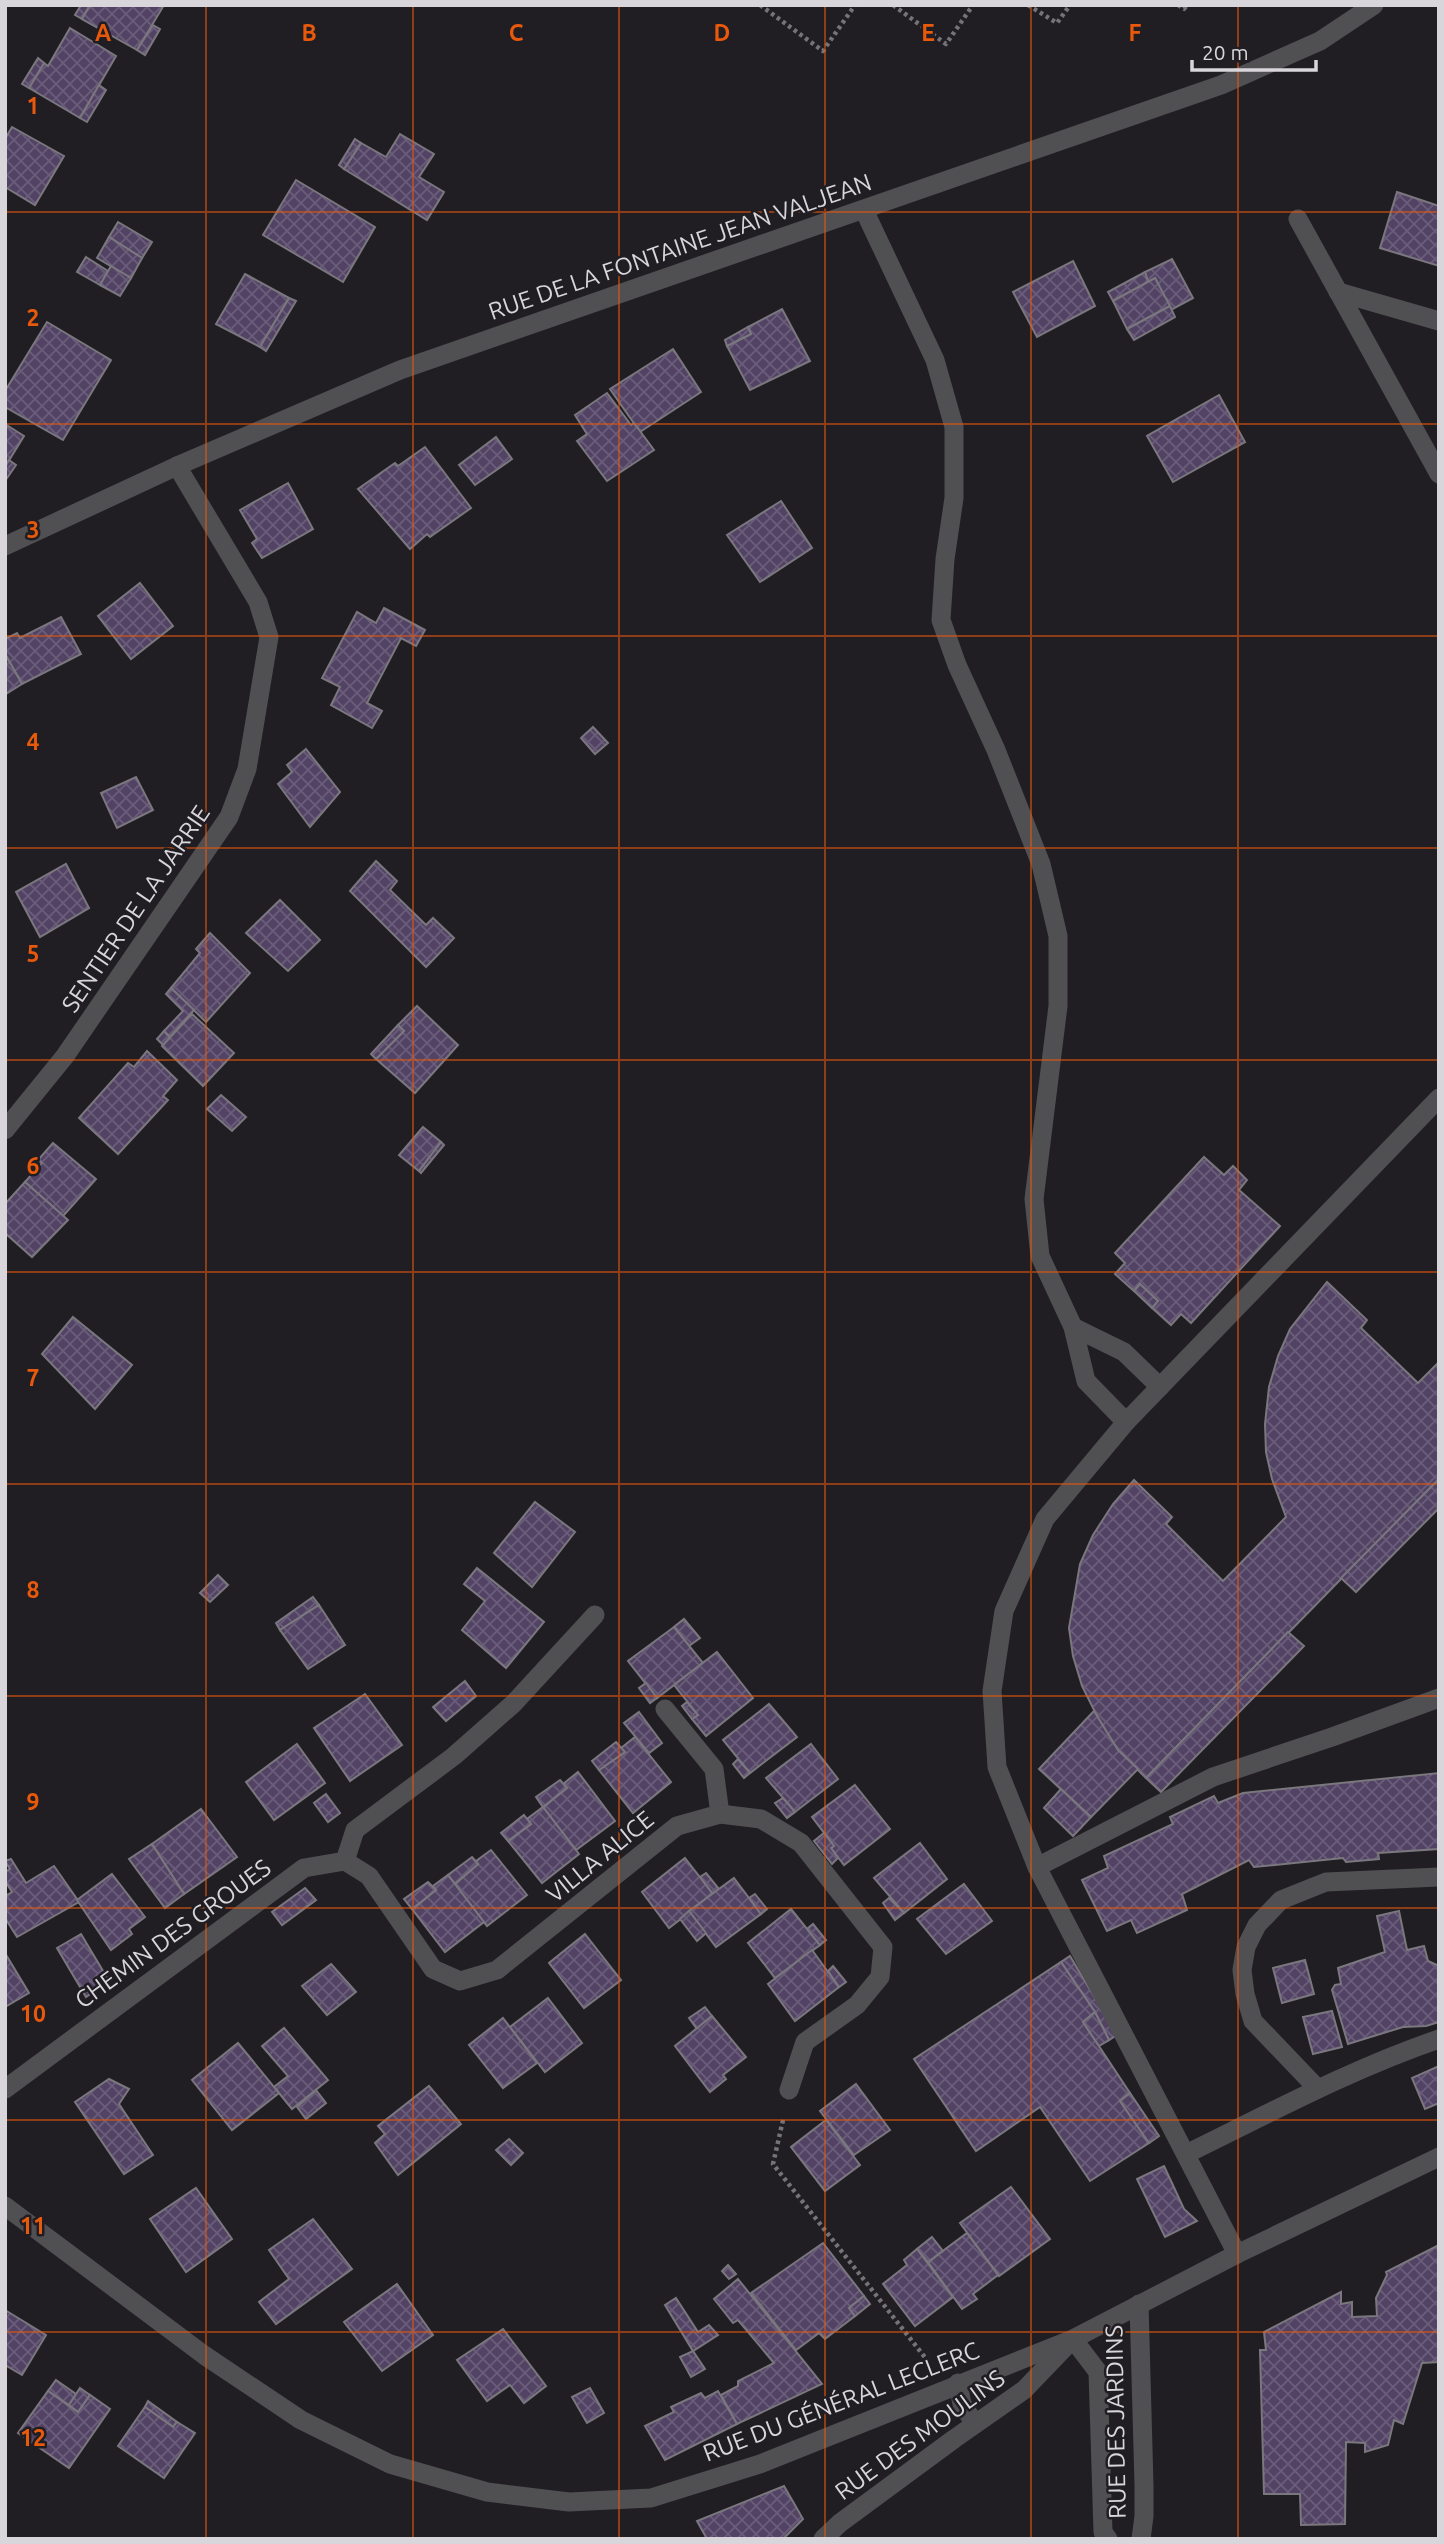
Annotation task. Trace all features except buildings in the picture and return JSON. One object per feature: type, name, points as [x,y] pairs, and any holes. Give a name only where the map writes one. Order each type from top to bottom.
[{"type":"street","name":"RUE DE LA FONTAINE JEAN VALJEAN","points":[[5,546],[177,466],[400,370],[1222,86],[1320,41],[1374,5]]},
{"type":"street","points":[[864,210],[935,360],[954,427],[954,498],[945,559],[941,620],[957,665],[996,750],[1041,864],[1058,936],[1058,1006],[1034,1199],[1040,1256],[1073,1327],[1086,1381],[1126,1422]]},
{"type":"street","points":[[1298,219],[1439,474]]},
{"type":"street","points":[[1338,292],[1439,321]]},
{"type":"street","name":"SENTIER DE LA JARRIE","points":[[5,1130],[65,1056],[229,817],[247,769],[269,636],[258,602],[177,466]]},
{"type":"street","points":[[1237,2254],[1037,1867],[997,1767],[992,1691],[1004,1611],[1045,1519],[1126,1422],[1439,1098]]},
{"type":"street","points":[[1073,1327],[1124,1352],[1160,1387]]},
{"type":"street","points":[[345,1861],[355,1830],[454,1756],[513,1704],[595,1615]]},
{"type":"street","points":[[1037,1867],[1213,1777],[1439,1698]]},
{"type":"street","points":[[665,1709],[714,1769],[720,1814]]},
{"type":"street","name":"VILLA ALICE","points":[[345,1861],[369,1876],[433,1969],[460,1982],[498,1970],[677,1826],[720,1814],[761,1819],[801,1843],[883,1947],[880,1977],[857,2005],[806,2042],[789,2090]]},
{"type":"street","name":"CHEMIN DES GROUES","points":[[5,2089],[304,1868],[345,1861]]},
{"type":"street","points":[[1318,2089],[1253,2021],[1245,1994],[1242,1970],[1246,1947],[1257,1926],[1281,1900],[1326,1882],[1439,1877]]},
{"type":"street","points":[[1186,2154],[1318,2089],[1439,2039]]},
{"type":"street","name":"RUE DU GÉNÉRAL LECLERC","points":[[5,2206],[204,2355],[301,2420],[390,2464],[487,2492],[569,2502],[651,2498],[760,2464],[1073,2339],[1237,2254],[1439,2157]]},
{"type":"street","name":"RUE DES JARDINS","points":[[1139,2304],[1144,2485],[1141,2539]]},
{"type":"street","name":"RUE DES JARDINS","points":[[1073,2339],[1098,2372],[1103,2532],[1108,2539]]},
{"type":"street","name":"RUE DES MOULINS","points":[[823,2539],[840,2523],[1024,2390],[1073,2339]]},
{"type":"street","points":[[958,2384],[962,2404],[975,2424]]},
{"type":"path","points":[[760,5],[823,51],[855,5]]},
{"type":"path","points":[[893,5],[946,44],[973,5]]},
{"type":"path","points":[[1028,5],[1057,23],[1070,5]]},
{"type":"path","points":[[1178,5],[1184,9],[1187,5]]},
{"type":"path","points":[[789,2090],[773,2164],[927,2360],[934,2393]]}]
